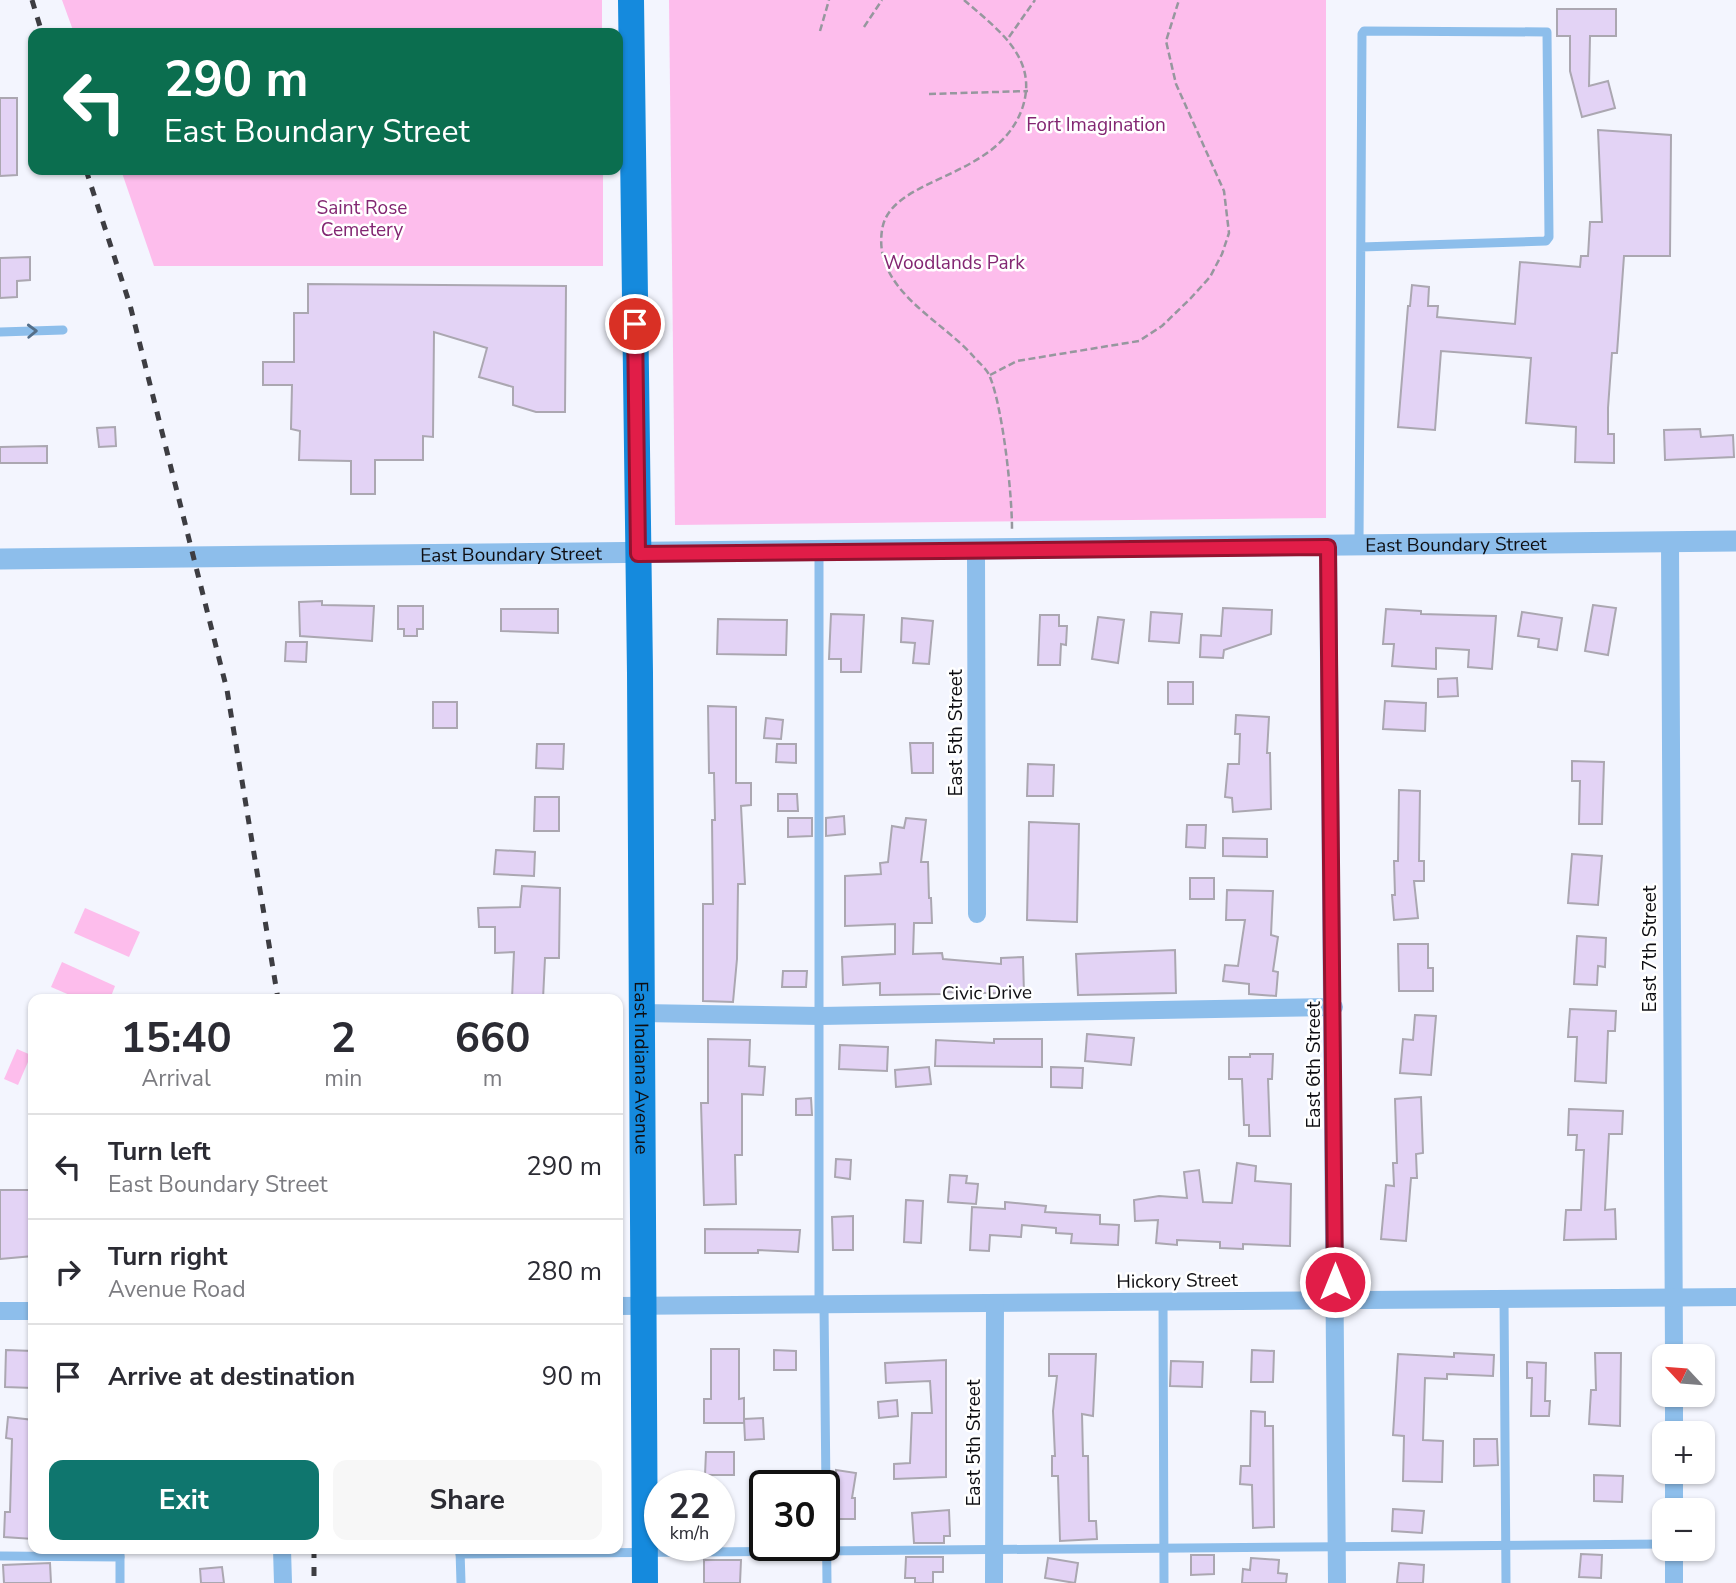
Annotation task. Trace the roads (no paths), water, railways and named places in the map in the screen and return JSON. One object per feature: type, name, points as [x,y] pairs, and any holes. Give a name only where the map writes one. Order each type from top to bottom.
[{"type":"main road","name":"East Indiana Avenue","points":[[631,0],[641,1013],[630,1306],[644,1535]]},
{"type":"main road","name":"East Indiana Avenue","points":[[645,1561],[645,1583]]},
{"type":"street","name":"East Boundary Street","points":[[0,559],[976,551],[1736,541]]},
{"type":"street","name":"East 7th Street","points":[[1670,542],[1674,1344]]},
{"type":"street","name":"East 6th Street","points":[[1328,547],[1337,1583]]},
{"type":"street","name":"East 5th Street","points":[[976,551],[976,914]]},
{"type":"street","name":"Civic Drive","points":[[641,1013],[820,1016],[1334,1007]]},
{"type":"street","name":"Hickory Street","points":[[630,1306],[1736,1297]]},
{"type":"street","name":"East 5th Street","points":[[994,1583],[995,1303]]},
{"type":"street","points":[[0,1311],[28,1311]]},
{"type":"street","points":[[282,1554],[283,1583]]},
{"type":"street","points":[[1674,1561],[1674,1583]]},
{"type":"lane","points":[[1358,546],[1361,247],[1364,31],[1547,32],[1549,237],[1546,242],[1361,247]]},
{"type":"lane","points":[[0,332],[63,330]]},
{"type":"lane","points":[[819,551],[821,1305],[825,1470]]},
{"type":"lane","points":[[1504,1298],[1506,1583]]},
{"type":"lane","points":[[1163,1301],[1164,1583]]},
{"type":"lane","points":[[840,1550],[1652,1544]]},
{"type":"lane","points":[[623,1551],[644,1551]]},
{"type":"lane","points":[[0,1556],[80,1554]]},
{"type":"lane","points":[[120,1554],[120,1583]]},
{"type":"lane","points":[[460,1554],[461,1583]]},
{"type":"lane","points":[[827,1561],[827,1583]]},
{"type":"railway","points":[[32,0],[40,28]]},
{"type":"railway","points":[[88,175],[130,305],[227,690],[277,994]]},
{"type":"railway","points":[[314,1554],[314,1583]]},
{"type":"park label","name":"Fort Imagination","points":[[1096,124]]},
{"type":"park label","name":"Saint Rose Cemetery","points":[[362,218]]},
{"type":"park label","name":"Woodlands Park","points":[[954,262]]}]
